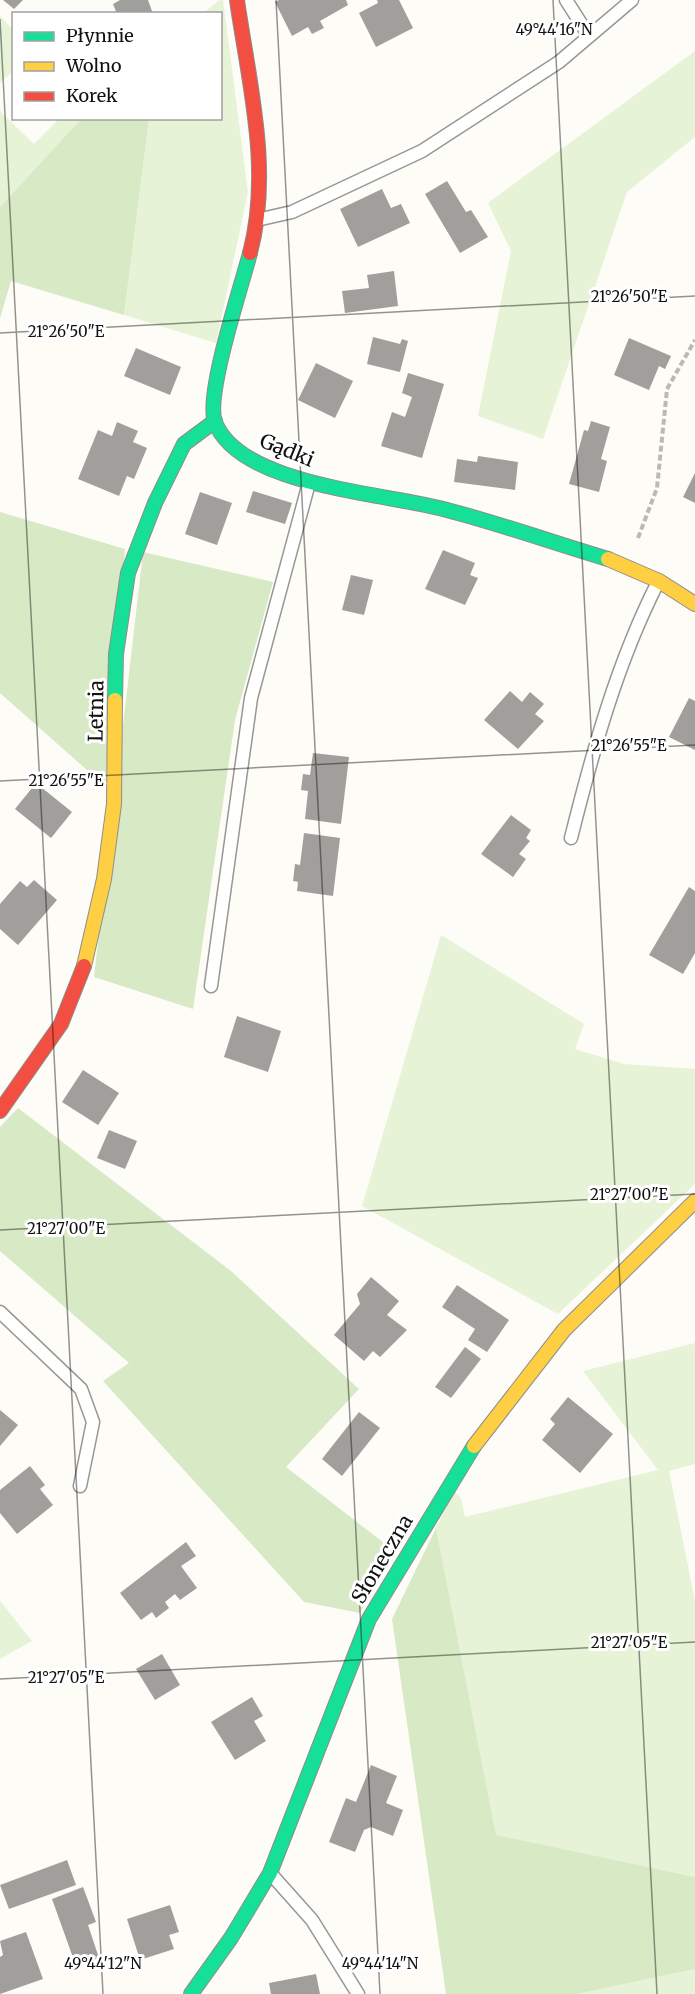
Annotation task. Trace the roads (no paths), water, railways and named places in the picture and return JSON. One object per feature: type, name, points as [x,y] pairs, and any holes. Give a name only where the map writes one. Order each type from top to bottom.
[{"type":"street","points":[[215,421],[214,393],[259,219],[260,156],[237,0]]},
{"type":"street","name":"Gądki","points":[[215,421],[232,446],[259,464],[309,482],[445,508],[627,567],[659,581],[695,604]]},
{"type":"street","name":"Letnia","points":[[0,1111],[61,1024],[84,968],[104,879],[114,804],[116,654],[128,573],[155,503],[184,444],[215,421]]},
{"type":"street","name":"Słoneczna","points":[[191,1994],[231,1938],[270,1873],[369,1619],[464,1459],[564,1330],[695,1201]]},
{"type":"lane","points":[[566,0],[589,36]]},
{"type":"lane","points":[[259,219],[292,212],[422,151],[559,62],[632,0]]},
{"type":"lane","points":[[211,986],[250,698],[309,482]]},
{"type":"lane","points":[[571,838],[592,751],[635,628],[659,581]]},
{"type":"lane","points":[[0,1312],[81,1389],[93,1422],[80,1486]]},
{"type":"lane","points":[[270,1873],[312,1920],[358,1994]]}]
